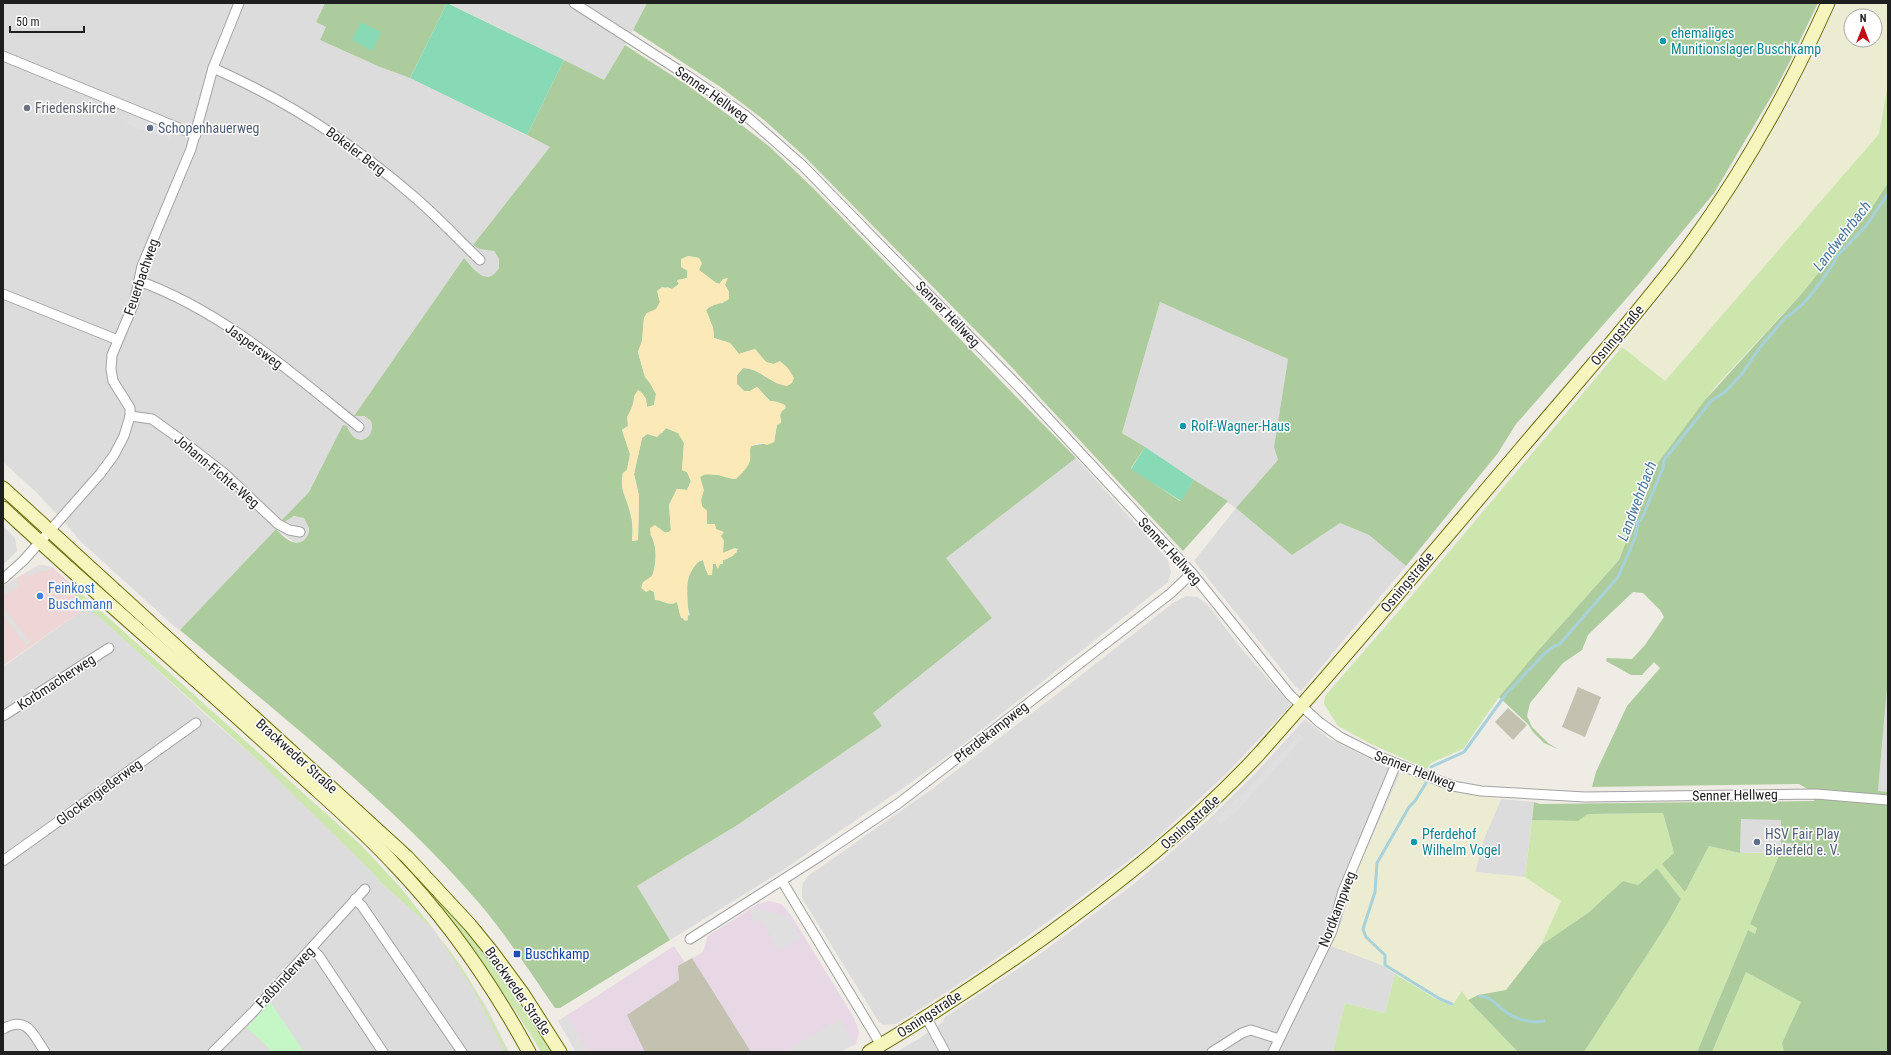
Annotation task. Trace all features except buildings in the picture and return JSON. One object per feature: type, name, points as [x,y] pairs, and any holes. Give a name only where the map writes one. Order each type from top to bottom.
[{"type":"main road","name":"Osningstraße","points":[[875,1049],[926,1017],[1035,943],[1136,869],[1220,795],[1258,755],[1611,342],[1687,248],[1732,182],[1761,135],[1804,55],[1828,3]]},
{"type":"main road","name":"Brackweder Straße","points":[[3,488],[412,862],[470,925],[496,958],[523,994],[560,1052]]},
{"type":"main road","name":"Brackweder Straße","points":[[3,508],[229,709],[391,860],[471,959],[501,1003],[529,1052]]},
{"type":"street","name":"Feuerbachweg","points":[[130,416],[127,402],[113,381],[112,355],[134,303],[144,263],[196,135],[213,68],[239,3]]},
{"type":"street","name":"Senner Hellweg","points":[[574,3],[688,76],[745,115],[802,165],[1021,389],[1192,573],[1290,695],[1319,722],[1340,737],[1396,764],[1453,786],[1494,792],[1585,797],[1816,794],[1888,800]]},
{"type":"street","points":[[3,56],[196,135]]},
{"type":"street","name":"Bokeler Berg","points":[[213,68],[275,98],[326,128],[355,149],[413,196],[480,260]]},
{"type":"street","name":"Jaspersweg","points":[[139,281],[180,298],[225,324],[306,384],[359,427]]},
{"type":"street","points":[[3,294],[118,340]]},
{"type":"street","points":[[3,578],[24,560],[114,455],[124,436],[130,416]]},
{"type":"street","name":"Johann-Fichte-Weg","points":[[130,416],[152,419],[224,473],[278,524],[289,530],[300,532]]},
{"type":"street","name":"Pferdekampweg","points":[[690,939],[782,881],[926,783],[1172,593],[1192,573]]},
{"type":"street","name":"Korbmacherweg","points":[[3,716],[109,648]]},
{"type":"street","name":"Glockengießerweg","points":[[3,861],[196,723]]},
{"type":"street","name":"Nordkampweg","points":[[1272,1052],[1332,931],[1343,891],[1396,764]]},
{"type":"street","points":[[782,881],[875,1049]]},
{"type":"street","name":"Faßbinderweg","points":[[219,1050],[365,889]]},
{"type":"street","points":[[355,899],[362,906],[462,1052]]},
{"type":"street","points":[[310,949],[319,956],[383,1052]]},
{"type":"street","points":[[926,1017],[945,1052]]},
{"type":"street","points":[[3,1030],[13,1023],[24,1024],[45,1052]]},
{"type":"street","points":[[1212,1052],[1242,1033],[1251,1030],[1279,1039]]},
{"type":"shaded area","points":[[3,3],[325,3],[316,22],[326,27],[320,40],[380,67],[410,78],[550,147],[473,245],[478,249],[490,250],[496,253],[500,261],[498,270],[493,275],[484,277],[479,274],[464,258],[354,416],[364,416],[370,420],[373,429],[371,434],[365,439],[358,439],[351,435],[348,427],[343,426],[309,492],[281,521],[297,516],[304,518],[309,528],[307,537],[300,542],[294,542],[276,529],[180,630],[77,538],[36,492],[3,462]]},
{"type":"shaded area","points":[[448,3],[647,3],[625,45],[604,80]]},
{"type":"shaded area","name":"Schopenhauerweg","points":[[130,115],[174,131],[170,140],[127,124]]},
{"type":"shaded area","points":[[1160,302],[1288,359],[1274,447],[1278,460],[1292,555],[1340,523],[1369,535],[1406,566],[1301,691],[1295,686],[1194,561],[1236,508],[1122,433]]},
{"type":"shaded area","points":[[1076,458],[1168,560],[1171,572],[1168,582],[961,746],[903,788],[777,874],[670,940],[637,886],[739,824],[882,726],[873,713],[992,618],[946,558]]},
{"type":"shaded area","points":[[3,526],[15,538],[17,551],[3,565]]},
{"type":"shaded area","points":[[39,565],[52,567],[72,585],[68,589],[88,606],[3,666],[3,586]]},
{"type":"shaded area","points":[[44,565],[52,567],[48,571],[40,571],[28,577],[28,572],[36,567]]},
{"type":"shaded area","points":[[18,577],[18,587],[3,596],[3,587]]},
{"type":"shaded area","points":[[1186,596],[1197,597],[1207,604],[1240,647],[1291,705],[1227,773],[1149,845],[1064,910],[980,970],[896,1024],[883,1025],[879,1022],[802,898],[803,883],[808,876],[932,789],[1061,691],[1173,603]]},
{"type":"shaded area","points":[[88,606],[322,820],[380,882],[434,930],[486,1006],[509,1052],[3,1052],[3,667]]},
{"type":"shaded area","points":[[3,607],[30,642],[26,645],[3,615]]},
{"type":"shaded area","points":[[1888,677],[1888,792],[1878,791]]},
{"type":"shaded area","points":[[1578,687],[1601,697],[1585,737],[1562,727]]},
{"type":"shaded area","points":[[1508,708],[1527,725],[1513,740],[1495,722]]},
{"type":"shaded area","points":[[1305,719],[1328,738],[1400,774],[1353,881],[1342,921],[1331,946],[1382,965],[1395,974],[1385,1013],[1345,1003],[1333,1052],[896,1052],[917,1040],[943,1022],[945,1017],[1036,957],[1134,884],[1207,821],[1256,773]]},
{"type":"shaded area","points":[[1299,734],[1303,738],[1234,814],[1220,824],[1215,819],[1260,776]]},
{"type":"shaded area","points":[[1501,799],[1534,802],[1525,877],[1475,872],[1483,841]]},
{"type":"shaded area","points":[[1741,819],[1781,819],[1792,843],[1789,852],[1740,853]]},
{"type":"shaded area","points":[[769,901],[781,904],[791,915],[854,1018],[859,1032],[856,1044],[840,1052],[576,1052],[558,1021],[674,946],[685,963],[703,952],[708,936],[758,904]]},
{"type":"shaded area","points":[[755,908],[788,917],[801,938],[779,950],[761,919],[756,922],[749,911]]},
{"type":"shaded area","points":[[692,958],[751,1052],[645,1052],[627,1015],[679,980],[678,966]]},
{"type":"shaded area","points":[[567,1016],[588,1052],[577,1052],[559,1021]]},
{"type":"shaded area","points":[[840,1019],[853,1041],[852,1045],[839,1052],[785,1052]]},
{"type":"green space","points":[[325,3],[447,3],[410,78],[380,67],[320,40],[326,27],[316,22]]},
{"type":"green space","points":[[447,3],[564,60],[527,135],[410,78]]},
{"type":"green space","points":[[647,3],[1818,3],[1774,92],[1714,193],[1640,283],[1516,424],[1498,453],[1406,566],[1369,535],[1340,523],[1292,555],[1236,508],[1278,460],[1274,447],[1288,359],[1160,302],[1122,433],[1145,447],[1131,468],[1180,501],[1194,480],[1228,501],[1183,551],[1003,358],[803,155],[764,120],[722,88],[633,30]]},
{"type":"green space","points":[[1838,3],[1888,3],[1888,84],[1879,134],[1665,381],[1622,347],[1665,292],[1728,204],[1792,99]]},
{"type":"green space","points":[[361,22],[381,32],[372,51],[352,40]]},
{"type":"green space","points":[[625,45],[687,85],[770,147],[813,188],[1076,458],[946,558],[992,618],[873,713],[882,726],[739,824],[637,886],[670,940],[560,1008],[555,1008],[499,928],[445,865],[409,829],[334,761],[180,630],[276,529],[285,538],[292,542],[296,543],[305,539],[309,528],[304,518],[294,516],[284,522],[281,521],[309,492],[343,425],[347,426],[352,435],[358,439],[362,440],[369,436],[372,429],[370,420],[364,416],[354,416],[464,258],[480,275],[485,277],[494,274],[499,268],[499,259],[494,251],[479,249],[473,245],[550,147],[527,135],[564,60],[604,80]],"holes":[[[688,256],[699,258],[699,270],[716,283],[725,285],[729,292],[723,303],[711,304],[706,310],[713,328],[714,338],[730,343],[739,354],[755,349],[766,362],[773,364],[778,384],[753,369],[743,368],[737,375],[737,384],[744,391],[750,391],[757,387],[770,401],[778,402],[782,411],[780,415],[781,422],[777,424],[774,442],[751,446],[749,451],[750,460],[718,475],[704,474],[700,477],[702,488],[702,507],[707,511],[707,524],[723,548],[723,553],[735,548],[737,552],[723,560],[717,568],[716,564],[713,564],[712,570],[706,571],[703,560],[697,563],[689,576],[687,601],[690,615],[681,618],[677,602],[664,602],[650,590],[656,554],[650,534],[659,528],[664,532],[669,532],[671,530],[669,505],[677,489],[687,490],[691,481],[687,472],[682,470],[684,443],[678,433],[666,428],[662,433],[647,434],[642,438],[634,474],[639,496],[638,540],[632,541],[632,520],[622,485],[623,473],[627,470],[630,454],[622,430],[628,426],[634,396],[646,398],[647,407],[654,405],[656,394],[645,377],[638,352],[642,341],[644,318],[647,313],[656,310],[660,302],[658,295],[667,287],[672,289],[679,284],[677,281],[687,278]]]},
{"type":"green space","points":[[1888,84],[1888,183],[1867,215],[1845,239],[1804,291],[1715,387],[1654,468],[1619,560],[1499,697],[1463,749],[1431,763],[1427,769],[1371,744],[1338,726],[1324,704],[1325,696],[1622,347],[1665,381],[1879,134]]},
{"type":"green space","points":[[1888,183],[1888,677],[1878,791],[1888,792],[1888,1052],[1784,1052],[1782,1043],[1801,1002],[1746,972],[1712,1052],[1697,1052],[1748,930],[1755,934],[1757,928],[1750,924],[1780,853],[1789,852],[1792,843],[1781,843],[1781,820],[1741,819],[1740,853],[1709,846],[1685,892],[1662,864],[1674,853],[1663,813],[1588,814],[1578,821],[1532,820],[1534,802],[1540,804],[1814,801],[1816,794],[1799,784],[1592,787],[1596,772],[1627,706],[1660,668],[1654,662],[1642,675],[1631,675],[1606,661],[1607,658],[1632,659],[1645,645],[1664,617],[1660,610],[1643,593],[1633,592],[1595,628],[1588,635],[1582,650],[1563,663],[1530,703],[1527,716],[1532,727],[1548,743],[1558,749],[1544,743],[1533,732],[1528,724],[1499,697],[1619,560],[1654,468],[1705,400],[1804,291],[1845,239],[1867,215]]},
{"type":"green space","points":[[1145,447],[1194,480],[1181,501],[1131,469]]},
{"type":"green space","points":[[72,585],[361,845],[401,888],[434,930],[380,882],[374,874],[260,762],[68,589]]},
{"type":"green space","points":[[1400,774],[1406,774],[1451,790],[1501,799],[1483,841],[1475,872],[1525,877],[1561,901],[1541,945],[1506,990],[1478,995],[1468,1000],[1463,992],[1453,1006],[1434,998],[1382,965],[1331,946],[1342,921],[1353,881]]},
{"type":"green space","points":[[1663,813],[1685,892],[1709,846],[1740,853],[1780,853],[1750,924],[1757,928],[1755,934],[1748,930],[1697,1052],[1584,1052],[1667,924],[1681,899],[1657,868],[1638,885],[1623,881],[1588,913],[1541,945],[1561,901],[1525,877],[1532,820],[1577,821],[1588,814]]},
{"type":"green space","points":[[405,865],[455,917],[491,962],[552,1052],[541,1052],[510,1003],[476,956],[403,866]]},
{"type":"green space","points":[[1657,868],[1681,899],[1667,924],[1584,1052],[1518,1052],[1468,1000],[1478,995],[1506,990],[1541,945],[1588,913],[1623,881],[1638,885]]},
{"type":"green space","points":[[438,936],[449,949],[468,977],[508,1052],[505,1052],[473,989]]},
{"type":"green space","points":[[1746,972],[1802,1002],[1782,1043],[1784,1052],[1712,1052]]},
{"type":"green space","points":[[1395,974],[1434,998],[1452,1006],[1462,991],[1468,1000],[1518,1052],[1333,1052],[1345,1003],[1385,1013]]},
{"type":"green space","points":[[270,1002],[304,1052],[271,1052],[267,1046],[247,1028]]},
{"type":"sand","points":[[688,256],[699,258],[702,263],[699,270],[716,283],[719,284],[723,279],[728,278],[725,285],[729,292],[729,299],[711,306],[706,310],[713,328],[714,338],[730,343],[739,354],[755,349],[766,362],[773,364],[780,361],[788,368],[794,378],[792,383],[787,386],[775,382],[760,373],[749,369],[743,368],[737,375],[737,384],[744,391],[750,391],[757,387],[770,401],[785,405],[786,408],[780,415],[781,423],[777,425],[774,442],[767,445],[761,443],[751,446],[749,463],[736,479],[713,474],[700,477],[704,490],[701,500],[702,506],[707,511],[707,524],[715,524],[716,529],[724,532],[721,536],[724,541],[723,553],[735,548],[738,549],[733,556],[723,560],[723,564],[720,564],[718,569],[716,564],[713,564],[712,575],[708,575],[703,560],[699,561],[694,567],[687,579],[688,620],[685,621],[680,615],[677,602],[669,604],[655,600],[654,592],[650,590],[646,592],[641,588],[643,582],[652,576],[655,564],[655,547],[650,528],[655,525],[664,532],[669,532],[671,530],[669,505],[677,489],[687,490],[691,481],[687,472],[682,470],[684,443],[678,433],[666,428],[657,437],[647,434],[642,438],[634,474],[639,496],[638,540],[632,541],[632,518],[622,483],[623,473],[627,470],[630,454],[622,430],[628,426],[627,417],[634,403],[634,396],[638,390],[645,397],[647,407],[654,405],[656,394],[645,377],[638,352],[642,341],[644,318],[647,313],[656,309],[660,302],[657,291],[662,287],[672,289],[679,284],[677,280],[687,278],[688,271],[681,267],[681,259]]},
{"type":"waterway","name":"Landwehrbach","points":[[1431,767],[1464,752],[1506,694],[1543,655],[1554,646],[1559,645],[1618,577],[1635,538],[1638,522],[1642,518],[1663,468],[1664,460],[1711,401],[1725,392],[1741,375],[1761,346],[1786,317],[1800,307],[1812,293],[1834,263],[1836,257],[1866,226],[1888,194]]},
{"type":"waterway","name":"Landwehrbach","points":[[1426,783],[1415,801],[1409,807],[1377,863],[1375,892],[1363,929],[1366,937],[1385,955],[1385,965],[1440,999],[1452,1004]]},
{"type":"waterway","name":"Landwehrbach","points":[[1480,996],[1489,999],[1505,1012],[1515,1017],[1533,1022],[1544,1021]]},
{"type":"place","name":"ehemaliges Munitionslager Buschkamp","points":[[1663,41]]},
{"type":"place","name":"Friedenskirche","points":[[27,108]]},
{"type":"place","name":"Schopenhauerweg","points":[[150,128]]},
{"type":"place","name":"Rolf-Wagner-Haus","points":[[1183,426]]},
{"type":"place","name":"Feinkost Buschmann","points":[[40,596]]},
{"type":"place","name":"Pferdehof Wilhelm Vogel","points":[[1414,842]]},
{"type":"place","name":"HSV Fair Play Bielefeld e. V.","points":[[1757,842]]},
{"type":"place","name":"Buschkamp","points":[[517,954]]}]
